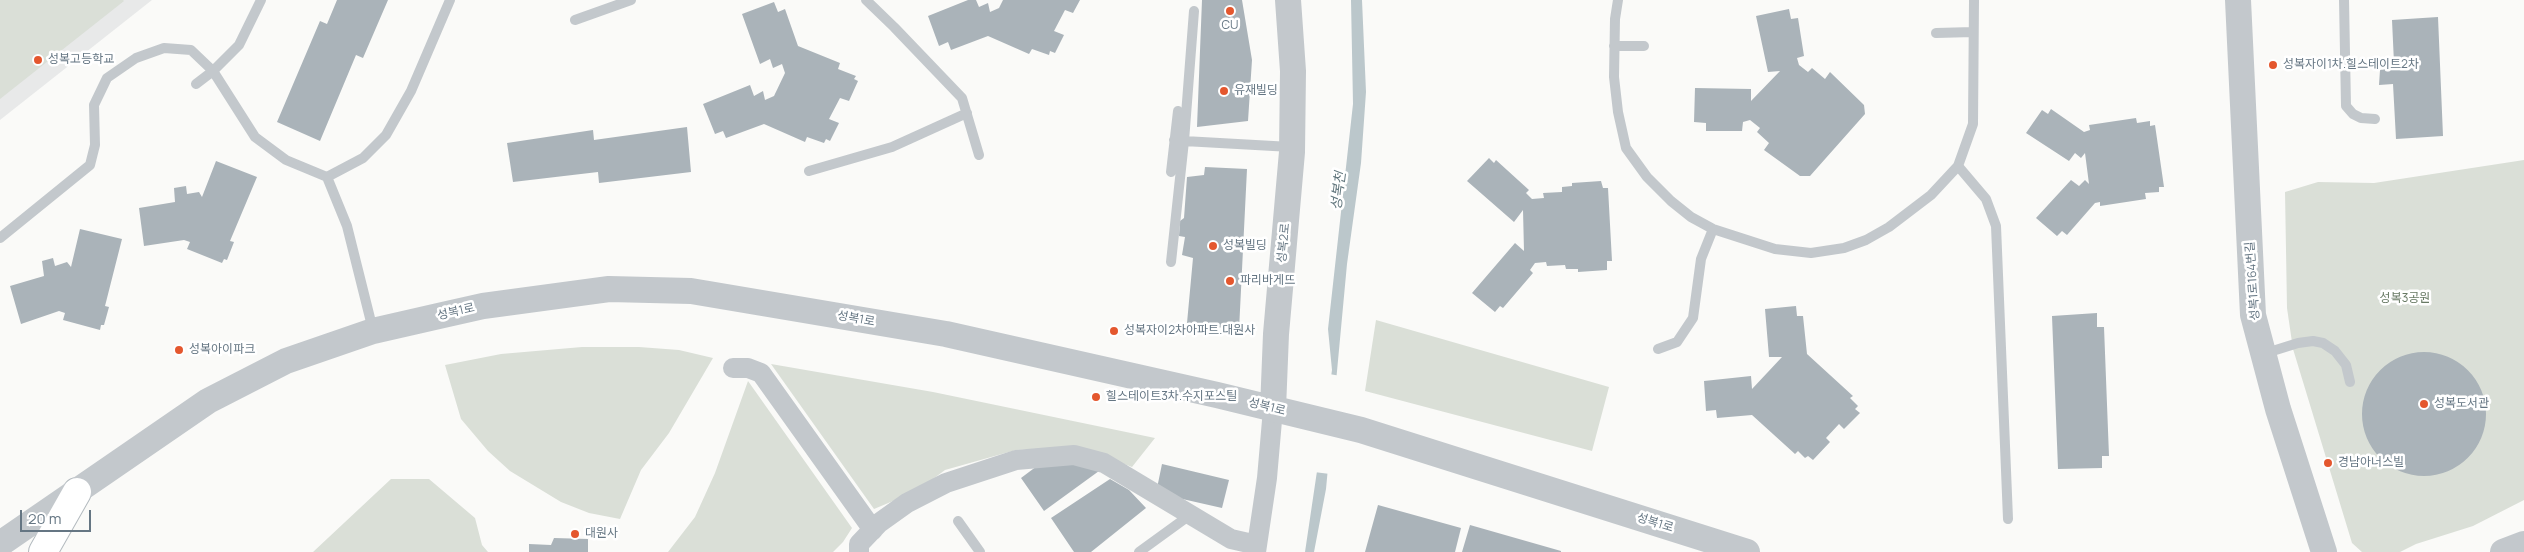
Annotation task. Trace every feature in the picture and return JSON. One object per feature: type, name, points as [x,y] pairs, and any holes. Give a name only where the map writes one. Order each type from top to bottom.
[{"type":"main road","points":[[43,552],[76,492]]},
{"type":"street","name":"성복2로","points":[[859,552],[859,544],[873,530],[907,503],[965,475],[1016,460],[1074,455],[1104,463],[1231,539],[1257,549],[1267,478],[1273,409],[1276,334],[1292,147],[1293,71],[1288,0]]},
{"type":"street","name":"성복1로164번길","points":[[2238,0],[2252,300],[2262,354],[2324,552]]},
{"type":"street","name":"성복1로","points":[[0,544],[208,401],[286,361],[373,331],[483,306],[609,289],[690,291],[946,334],[1273,409],[1361,430],[1747,552]]},
{"type":"street","points":[[733,368],[748,368],[761,373],[873,530]]},
{"type":"street","points":[[2503,552],[2524,544]]},
{"type":"lane","points":[[196,84],[213,71],[239,45],[261,0]]},
{"type":"lane","points":[[327,177],[363,158],[386,135],[410,91],[450,0]]},
{"type":"lane","points":[[575,20],[630,0]]},
{"type":"lane","points":[[866,0],[894,26],[962,98],[980,155]]},
{"type":"lane","points":[[1618,0],[1614,46],[1614,76],[1618,112],[1626,148],[1647,177],[1671,201],[1691,217],[1713,230],[1745,241],[1792,253],[1828,252],[1866,240],[1911,212],[1937,190],[1958,166],[1973,124],[1974,0]]},
{"type":"lane","points":[[2344,0],[2346,106],[2353,114],[2361,118],[2375,119]]},
{"type":"lane","points":[[1171,262],[1179,141],[1194,11]]},
{"type":"lane","points":[[1936,33],[1973,32]]},
{"type":"lane","points":[[1614,46],[1644,46]]},
{"type":"lane","points":[[0,238],[90,165],[95,145],[94,105],[107,78],[136,58],[164,48],[190,50],[213,71],[255,137],[286,160],[327,177],[347,226],[373,331]]},
{"type":"lane","points":[[1171,172],[1179,141],[1178,111]]},
{"type":"lane","points":[[810,172],[892,147],[967,113]]},
{"type":"lane","points":[[1179,141],[1292,147]]},
{"type":"lane","points":[[1958,166],[1986,199],[1996,226],[2008,519]]},
{"type":"lane","points":[[1658,349],[1677,342],[1694,318],[1701,259],[1713,230]]},
{"type":"lane","points":[[2262,354],[2298,343],[2313,341],[2323,344],[2335,351],[2346,365],[2350,382]]},
{"type":"lane","points":[[1138,552],[1190,515]]},
{"type":"lane","points":[[958,521],[980,552]]},
{"type":"shaded area","name":"성복고등학교","points":[[0,0],[152,0],[0,120]]},
{"type":"shaded area","points":[[1351,0],[1362,0],[1366,92],[1361,163],[1347,264],[1326,489],[1314,552],[1305,552],[1332,370],[1328,329],[1353,104]]},
{"type":"green space","name":"성복고등학교","points":[[0,0],[123,0],[124,1],[0,99]]},
{"type":"green space","name":"성복3공원","points":[[2524,160],[2524,500],[2473,526],[2416,544],[2400,552],[2362,552],[2352,543],[2293,349],[2287,308],[2285,192],[2318,182],[2374,183]]},
{"type":"green space","points":[[1376,320],[1609,387],[1592,451],[1365,391]]},
{"type":"green space","points":[[582,347],[639,347],[679,350],[713,358],[669,433],[641,470],[620,519],[589,513],[561,502],[510,471],[488,451],[461,419],[445,365],[501,354]]},
{"type":"green space","points":[[771,364],[933,392],[1155,438],[1132,467],[1079,447],[1016,450],[945,470],[917,491],[874,509]]},
{"type":"green space","points":[[748,381],[852,528],[843,542],[833,552],[668,552],[695,517],[715,473]]},
{"type":"green space","points":[[391,479],[429,479],[475,518],[482,545],[488,552],[313,552]]},
{"type":"pier","points":[[1329,374],[1341,376],[1330,474],[1314,472]]},
{"type":"building","points":[[337,0],[388,0],[363,58],[356,55],[320,141],[277,122],[320,21],[327,24]]},
{"type":"building","points":[[968,0],[976,0],[979,7],[988,3],[990,12],[999,8],[1003,0],[1080,0],[1073,13],[1065,10],[1054,31],[1064,35],[1055,53],[1050,51],[1049,55],[1032,49],[1029,54],[988,36],[951,50],[948,42],[939,46],[928,16]]},
{"type":"building","name":"유재빌딩","points":[[1202,0],[1242,0],[1252,60],[1248,121],[1197,127]]},
{"type":"building","points":[[774,2],[778,12],[785,9],[798,46],[840,63],[838,69],[856,76],[854,79],[858,81],[849,101],[840,98],[829,119],[839,123],[830,141],[826,139],[824,143],[807,137],[805,142],[764,124],[726,138],[723,131],[715,134],[703,104],[750,85],[754,96],[763,91],[765,100],[774,96],[785,73],[782,64],[773,68],[770,59],[760,64],[742,14]]},
{"type":"building","points":[[1789,9],[1791,19],[1798,18],[1804,56],[1797,58],[1799,65],[1808,72],[1812,68],[1825,79],[1830,72],[1864,105],[1865,114],[1810,176],[1800,176],[1764,150],[1769,143],[1757,132],[1760,128],[1750,120],[1743,122],[1742,131],[1706,131],[1706,123],[1694,122],[1695,88],[1751,89],[1751,101],[1780,71],[1768,72],[1756,16]]},
{"type":"building","points":[[2438,17],[2443,136],[2396,139],[2393,84],[2379,85],[2380,70],[2387,69],[2387,63],[2394,63],[2392,20]]},
{"type":"building","points":[[2051,109],[2084,132],[2090,130],[2089,125],[2136,118],[2137,123],[2150,121],[2150,126],[2155,125],[2164,187],[2159,187],[2159,192],[2145,193],[2146,199],[2100,206],[2100,202],[2095,203],[2067,235],[2062,231],[2057,236],[2036,218],[2071,180],[2079,186],[2085,180],[2089,184],[2085,153],[2081,158],[2075,153],[2069,161],[2026,133],[2042,110],[2048,114]]},
{"type":"building","points":[[687,127],[691,172],[599,183],[598,172],[513,182],[507,143],[593,130],[594,140]]},
{"type":"building","points":[[1489,158],[1494,163],[1496,160],[1529,190],[1526,193],[1532,199],[1544,198],[1543,193],[1562,192],[1562,187],[1572,186],[1572,183],[1601,181],[1603,188],[1608,188],[1612,261],[1607,261],[1607,270],[1578,272],[1578,269],[1566,269],[1565,265],[1547,266],[1546,262],[1535,263],[1530,270],[1533,273],[1503,308],[1500,306],[1495,312],[1472,293],[1515,243],[1524,251],[1523,210],[1514,222],[1467,181]]},
{"type":"building","points":[[216,161],[257,177],[230,241],[234,242],[227,260],[224,259],[222,263],[187,249],[190,242],[184,240],[144,246],[139,208],[175,202],[174,188],[186,186],[187,194],[199,192],[202,197]]},
{"type":"building","name":"성복빌딩","points":[[1205,167],[1247,169],[1239,330],[1187,323],[1193,258],[1182,255],[1185,237],[1179,236],[1180,221],[1184,218],[1187,177],[1204,175]]},
{"type":"building","points":[[80,229],[122,239],[105,306],[109,307],[104,325],[101,325],[100,330],[63,320],[65,313],[59,311],[21,324],[10,286],[44,276],[42,261],[53,258],[55,266],[67,262],[71,267]]},
{"type":"building","points":[[1796,306],[1797,316],[1803,316],[1807,354],[1853,396],[1850,398],[1858,406],[1855,409],[1860,413],[1844,429],[1839,424],[1826,438],[1830,442],[1813,460],[1808,456],[1805,458],[1798,451],[1795,454],[1752,415],[1717,418],[1716,410],[1706,411],[1704,381],[1751,376],[1752,389],[1782,357],[1769,357],[1765,309]]},
{"type":"building","points":[[2097,313],[2097,327],[2104,327],[2109,456],[2102,456],[2102,468],[2058,469],[2052,316]]},
{"type":"building","name":"성복도서관","points":[[2424,352],[2448,357],[2468,370],[2481,390],[2486,414],[2481,438],[2468,458],[2448,471],[2424,476],[2400,471],[2380,458],[2367,438],[2362,414],[2367,390],[2380,370],[2400,357]]},
{"type":"building","points":[[1076,459],[1099,471],[1044,511],[1021,478],[1041,463]]},
{"type":"building","points":[[1162,464],[1229,480],[1222,508],[1156,493]]},
{"type":"building","points":[[1110,479],[1129,490],[1146,508],[1091,552],[1074,552],[1051,518]]},
{"type":"building","points":[[1378,505],[1461,528],[1455,552],[1365,552]]},
{"type":"building","points":[[1470,525],[1561,551],[1561,552],[1462,552]]},
{"type":"building","points":[[554,538],[588,539],[588,552],[529,552],[529,544],[551,545]]},
{"type":"place","name":"CU","points":[[1230,11]]},
{"type":"place","name":"성복고등학교","points":[[38,60]]},
{"type":"place","name":"성복자이1차.힐스테이트2차","points":[[2273,65]]},
{"type":"place","name":"유재빌딩","points":[[1224,91]]},
{"type":"place","name":"성복빌딩","points":[[1213,246]]},
{"type":"place","name":"파리바게뜨","points":[[1230,281]]},
{"type":"place","name":"성복자이2차아파트.대원사","points":[[1114,331]]},
{"type":"place","name":"성복아이파크","points":[[179,350]]},
{"type":"place","name":"힐스테이트3차.수지포스틸","points":[[1096,397]]},
{"type":"place","name":"성복도서관","points":[[2424,404]]},
{"type":"place","name":"경남아너스빌","points":[[2328,463]]},
{"type":"place","name":"대원사","points":[[575,534]]},
{"type":"water label","name":"성복천","points":[[1339,191]]}]
